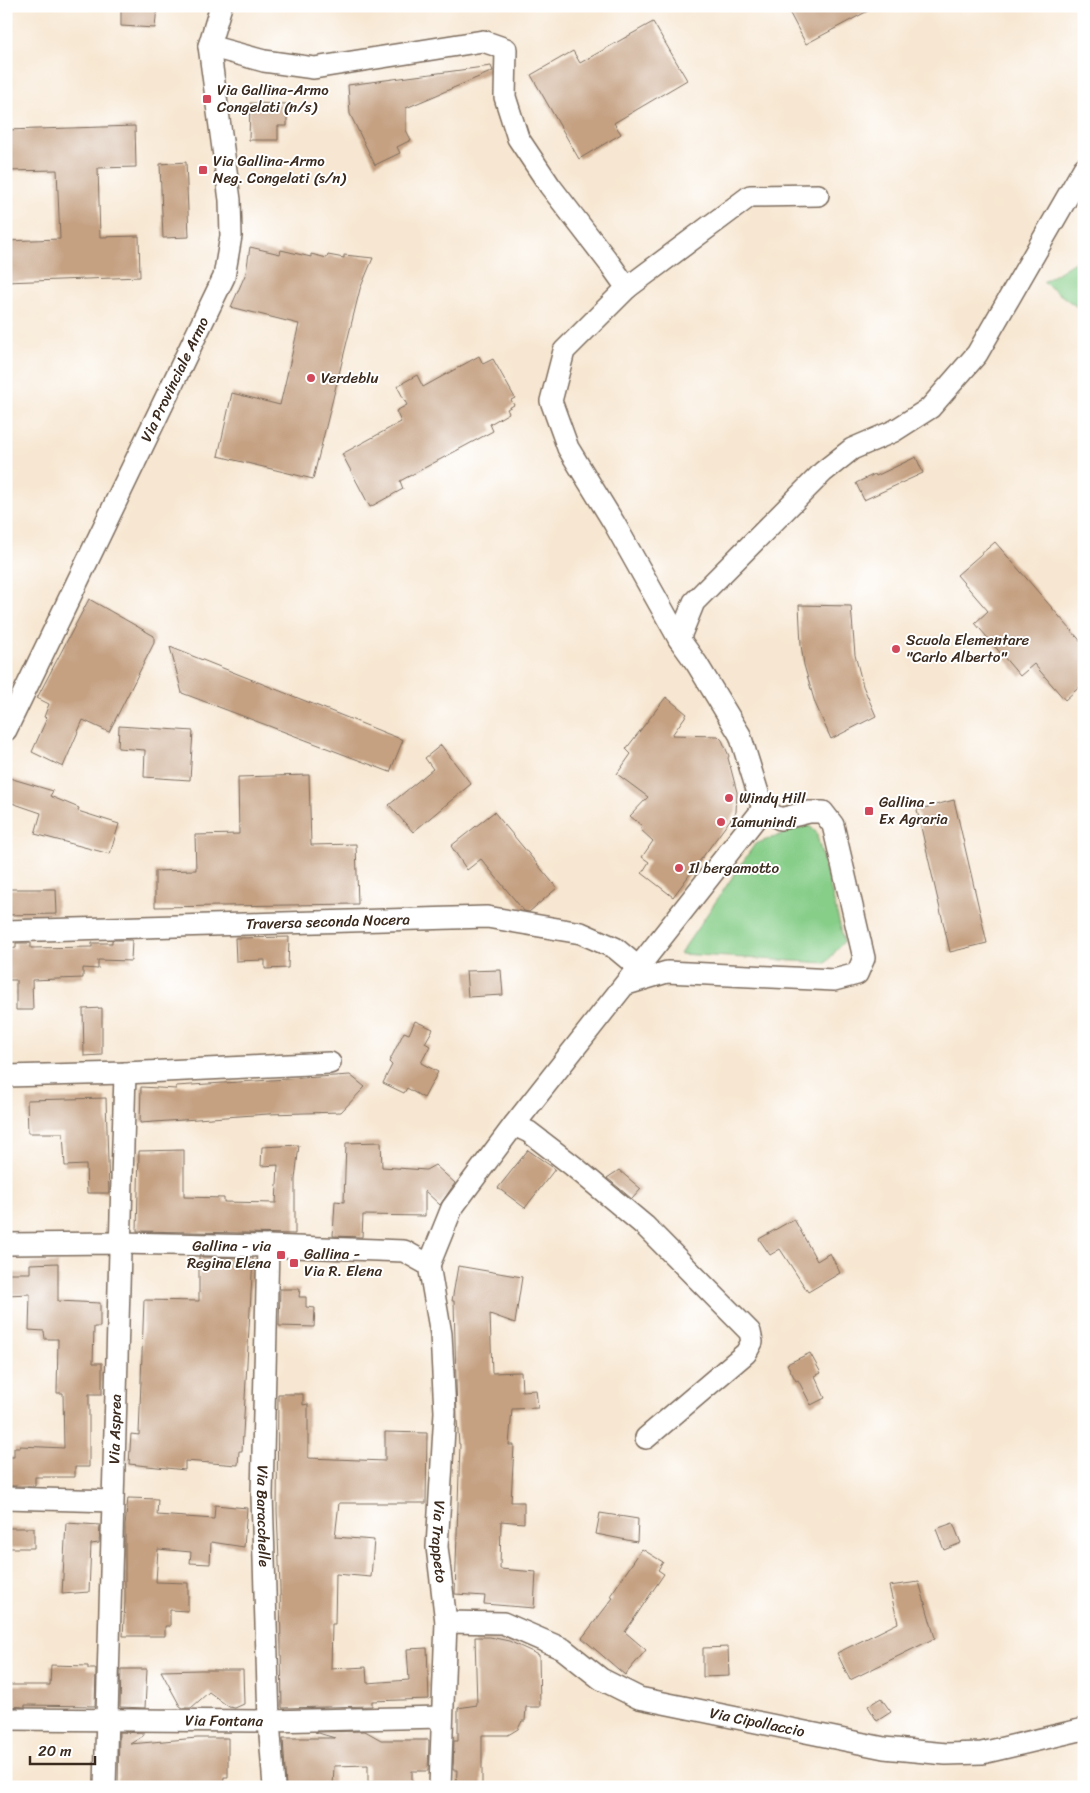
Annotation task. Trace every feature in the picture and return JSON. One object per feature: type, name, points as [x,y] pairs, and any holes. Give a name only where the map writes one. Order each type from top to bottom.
[{"type":"street","name":"Via Provinciale Armo","points":[[6,730],[224,277],[231,236],[230,200],[209,46],[221,6]]},
{"type":"street","points":[[209,46],[264,61],[314,68],[483,41],[506,49],[505,97],[518,138],[550,186],[627,288]]},
{"type":"street","points":[[680,639],[694,602],[823,472],[852,448],[894,431],[930,408],[977,354],[1084,168]]},
{"type":"street","points":[[633,976],[667,972],[834,980],[857,974],[864,958],[833,825],[823,812],[809,812],[780,819],[763,809],[740,735],[680,639],[614,523],[568,448],[551,401],[564,351],[627,288],[750,196],[818,195]]},
{"type":"street","points":[[6,1244],[120,1243],[404,1251],[429,1265],[452,1208],[514,1125],[763,809]]},
{"type":"street","name":"Traversa seconda Nocera","points":[[6,931],[487,917],[581,933],[615,948],[633,976]]},
{"type":"street","points":[[6,1076],[125,1073],[330,1063]]},
{"type":"street","name":"Via Asprea","points":[[105,1787],[125,1073]]},
{"type":"street","points":[[514,1125],[529,1132],[558,1154],[646,1226],[750,1332],[752,1342],[746,1353],[646,1438]]},
{"type":"street","name":"Via Baracchelle","points":[[268,1246],[262,1495],[269,1721],[274,1787]]},
{"type":"street","name":"Via Trappeto","points":[[429,1265],[441,1334],[445,1402],[438,1547],[446,1622],[440,1787]]},
{"type":"street","points":[[6,1498],[112,1501]]},
{"type":"street","name":"Via Cipollaccio","points":[[446,1622],[503,1623],[563,1649],[601,1679],[639,1698],[884,1748],[946,1754],[982,1753],[1084,1729]]},
{"type":"street","name":"Via Fontana","points":[[6,1720],[269,1721],[442,1717]]},
{"type":"green space","points":[[1084,256],[1084,312],[1043,282]]},
{"type":"green space","points":[[808,825],[816,832],[844,941],[826,963],[680,954],[755,844]]},
{"type":"building","points":[[121,6],[157,6],[155,28],[121,26]]},
{"type":"building","points":[[786,6],[877,6],[806,44]]},
{"type":"building","points":[[653,22],[687,80],[614,123],[621,134],[579,159],[531,75],[573,51],[580,63]]},
{"type":"building","points":[[491,66],[493,71],[406,108],[406,130],[411,140],[397,147],[400,153],[375,165],[350,114],[348,85]]},
{"type":"building","points":[[250,103],[287,104],[287,126],[278,126],[278,140],[249,140]]},
{"type":"building","points":[[135,126],[136,167],[98,168],[100,237],[139,236],[140,277],[6,282],[6,241],[60,239],[57,170],[6,171],[6,130]]},
{"type":"building","points":[[186,162],[189,237],[163,238],[160,164]]},
{"type":"building","points":[[250,247],[280,254],[281,250],[311,257],[311,254],[327,258],[328,255],[344,258],[344,255],[373,258],[360,289],[313,479],[218,456],[232,393],[280,405],[299,324],[231,307],[246,273]]},
{"type":"building","points":[[479,356],[483,364],[493,359],[515,398],[511,400],[514,405],[507,409],[509,413],[490,424],[493,431],[400,481],[403,489],[370,507],[342,454],[401,422],[396,411],[407,405],[397,386],[417,375],[423,387]]},
{"type":"building","points":[[916,457],[923,473],[864,500],[856,483],[875,474],[876,476]]},
{"type":"building","points":[[995,542],[1084,645],[1084,683],[1065,700],[1034,664],[1020,676],[975,623],[988,611],[957,575]]},
{"type":"building","points":[[89,599],[154,636],[154,643],[109,732],[83,720],[63,767],[32,752],[47,718],[44,717],[49,704],[37,698]]},
{"type":"building","points":[[799,605],[851,606],[855,655],[863,686],[876,716],[831,739],[815,703],[804,665]]},
{"type":"building","points":[[170,647],[403,740],[390,772],[182,693]]},
{"type":"building","points":[[666,697],[687,714],[672,735],[718,736],[722,740],[729,756],[737,792],[736,812],[673,897],[642,873],[649,862],[642,857],[653,841],[640,829],[642,826],[630,816],[648,797],[617,774],[631,754],[626,749]]},
{"type":"building","points":[[119,726],[193,731],[190,780],[144,777],[145,750],[118,748]]},
{"type":"building","points":[[441,745],[471,784],[413,832],[389,805],[433,769],[425,758]]},
{"type":"building","points":[[309,775],[311,845],[356,844],[358,904],[155,907],[155,871],[196,870],[195,835],[239,834],[238,777]]},
{"type":"building","points":[[6,777],[53,791],[50,796],[79,808],[78,811],[119,824],[110,854],[35,834],[41,813],[6,801]]},
{"type":"building","points":[[954,800],[987,943],[950,952],[917,810]]},
{"type":"building","points":[[494,812],[557,888],[529,912],[524,911],[481,859],[467,870],[451,846]]},
{"type":"building","points":[[6,889],[56,889],[57,914],[6,915]]},
{"type":"building","points":[[289,937],[288,968],[265,969],[265,960],[236,961],[235,938]]},
{"type":"building","points":[[112,940],[132,940],[131,961],[98,960],[98,969],[83,968],[83,978],[32,980],[33,1010],[16,1010],[16,980],[6,980],[6,949],[16,948],[16,943],[31,943],[31,948],[92,947],[92,943],[112,943]]},
{"type":"building","points":[[501,970],[503,995],[468,997],[466,971]]},
{"type":"building","points":[[102,1008],[102,1055],[84,1056],[83,1009]]},
{"type":"building","points":[[415,1021],[433,1029],[425,1043],[430,1046],[421,1063],[438,1072],[424,1098],[407,1088],[404,1093],[383,1083],[392,1065],[389,1062],[404,1032],[409,1034]]},
{"type":"building","points":[[350,1075],[365,1087],[341,1112],[268,1114],[140,1123],[141,1087],[176,1089],[176,1086]]},
{"type":"building","points":[[106,1098],[109,1193],[87,1193],[86,1165],[65,1166],[63,1133],[28,1133],[27,1100]]},
{"type":"building","points":[[381,1142],[382,1167],[426,1170],[435,1165],[455,1183],[440,1205],[425,1191],[425,1216],[363,1215],[362,1237],[333,1236],[335,1201],[344,1202],[346,1143]]},
{"type":"building","points":[[299,1145],[295,1179],[295,1234],[137,1231],[139,1151],[184,1150],[184,1197],[224,1198],[224,1202],[276,1203],[278,1165],[261,1166],[262,1147]]},
{"type":"building","points":[[528,1150],[555,1169],[525,1208],[498,1188]]},
{"type":"building","points":[[619,1170],[641,1189],[632,1199],[607,1178]]},
{"type":"building","points":[[794,1219],[817,1261],[830,1253],[840,1273],[808,1292],[780,1249],[770,1255],[759,1239]]},
{"type":"building","points":[[199,1257],[253,1258],[242,1451],[239,1451],[238,1465],[185,1461],[185,1470],[129,1464],[131,1434],[139,1435],[144,1300],[199,1301]]},
{"type":"building","points":[[58,1263],[58,1301],[100,1303],[100,1327],[94,1327],[93,1363],[102,1363],[102,1394],[89,1394],[89,1467],[75,1467],[75,1477],[35,1477],[35,1486],[6,1486],[6,1457],[14,1457],[14,1448],[20,1448],[20,1446],[64,1448],[63,1393],[57,1393],[58,1339],[45,1339],[44,1331],[29,1330],[30,1294],[6,1295],[6,1273],[30,1273],[30,1264]]},
{"type":"building","points":[[458,1266],[522,1277],[515,1323],[490,1314],[492,1373],[521,1372],[522,1391],[536,1390],[538,1408],[512,1409],[509,1445],[514,1445],[511,1502],[524,1502],[524,1523],[501,1521],[500,1569],[536,1572],[534,1608],[484,1604],[485,1596],[455,1594],[460,1444],[457,1419],[454,1301],[452,1301]]},
{"type":"building","points":[[280,1289],[300,1289],[299,1297],[306,1297],[306,1307],[315,1308],[314,1327],[279,1326]]},
{"type":"building","points":[[810,1353],[821,1373],[815,1376],[825,1398],[811,1405],[787,1364]]},
{"type":"building","points":[[278,1394],[303,1394],[303,1405],[308,1404],[308,1458],[385,1461],[385,1432],[427,1433],[426,1503],[339,1503],[335,1537],[374,1540],[371,1577],[336,1574],[335,1624],[332,1624],[331,1669],[366,1667],[367,1683],[409,1680],[407,1649],[427,1648],[429,1699],[372,1701],[372,1706],[282,1708],[277,1510]]},
{"type":"building","points":[[128,1498],[158,1499],[157,1515],[214,1519],[215,1505],[247,1508],[244,1547],[211,1542],[210,1564],[190,1563],[191,1552],[158,1549],[156,1582],[188,1583],[188,1611],[170,1610],[170,1626],[165,1626],[165,1636],[123,1636],[125,1526]]},
{"type":"building","points":[[600,1513],[638,1519],[637,1542],[596,1534]]},
{"type":"building","points":[[66,1523],[100,1525],[99,1543],[91,1544],[89,1592],[62,1594]]},
{"type":"building","points":[[953,1523],[961,1543],[944,1550],[936,1529]]},
{"type":"building","points":[[6,1528],[34,1528],[34,1548],[6,1548]]},
{"type":"building","points":[[642,1549],[663,1562],[658,1570],[664,1574],[625,1632],[646,1650],[625,1675],[582,1638],[613,1598],[610,1596]]},
{"type":"building","points":[[919,1582],[935,1638],[850,1680],[837,1653],[898,1623],[889,1586]]},
{"type":"building","points":[[475,1637],[490,1637],[509,1641],[539,1655],[540,1707],[526,1707],[525,1721],[522,1721],[518,1729],[508,1735],[482,1735],[482,1787],[456,1787],[457,1770],[453,1770],[454,1741],[458,1741],[458,1708],[477,1705]]},
{"type":"building","points":[[728,1647],[729,1676],[703,1677],[703,1648]]},
{"type":"building","points":[[51,1665],[88,1666],[88,1669],[96,1669],[95,1706],[6,1706],[6,1685],[50,1685]]},
{"type":"building","points":[[121,1669],[147,1669],[145,1708],[120,1707]]},
{"type":"building","points":[[243,1670],[244,1704],[235,1708],[229,1707],[209,1692],[191,1708],[180,1706],[161,1671]]},
{"type":"building","points":[[881,1698],[891,1712],[877,1721],[868,1706]]},
{"type":"building","points":[[365,1731],[381,1740],[429,1740],[428,1771],[412,1771],[412,1787],[375,1787],[375,1782],[368,1782],[368,1765],[334,1766],[333,1787],[286,1787],[283,1738],[335,1738],[315,1732]]},
{"type":"building","points":[[119,1732],[144,1733],[143,1736],[130,1744],[197,1738],[228,1738],[228,1777],[224,1777],[223,1787],[118,1787]]},
{"type":"place","name":"Via Gallina-Armo Congelati (n/s)","points":[[207,99]]},
{"type":"place","name":"Via Gallina-Armo Neg. Congelati (s/n)","points":[[203,170]]},
{"type":"place","name":"Verdeblu","points":[[311,378]]},
{"type":"place","name":"Scuola Elementare \"Carlo Alberto\"","points":[[896,649]]},
{"type":"place","name":"Windy Hill","points":[[729,798]]},
{"type":"place","name":"Gallina - Ex Agraria","points":[[869,811]]},
{"type":"place","name":"Iamunindi","points":[[721,822]]},
{"type":"place","name":"Il bergamotto","points":[[679,868]]},
{"type":"place","name":"Gallina - via Regina Elena","points":[[281,1255]]},
{"type":"place","name":"Gallina - Via R. Elena","points":[[294,1263]]}]
